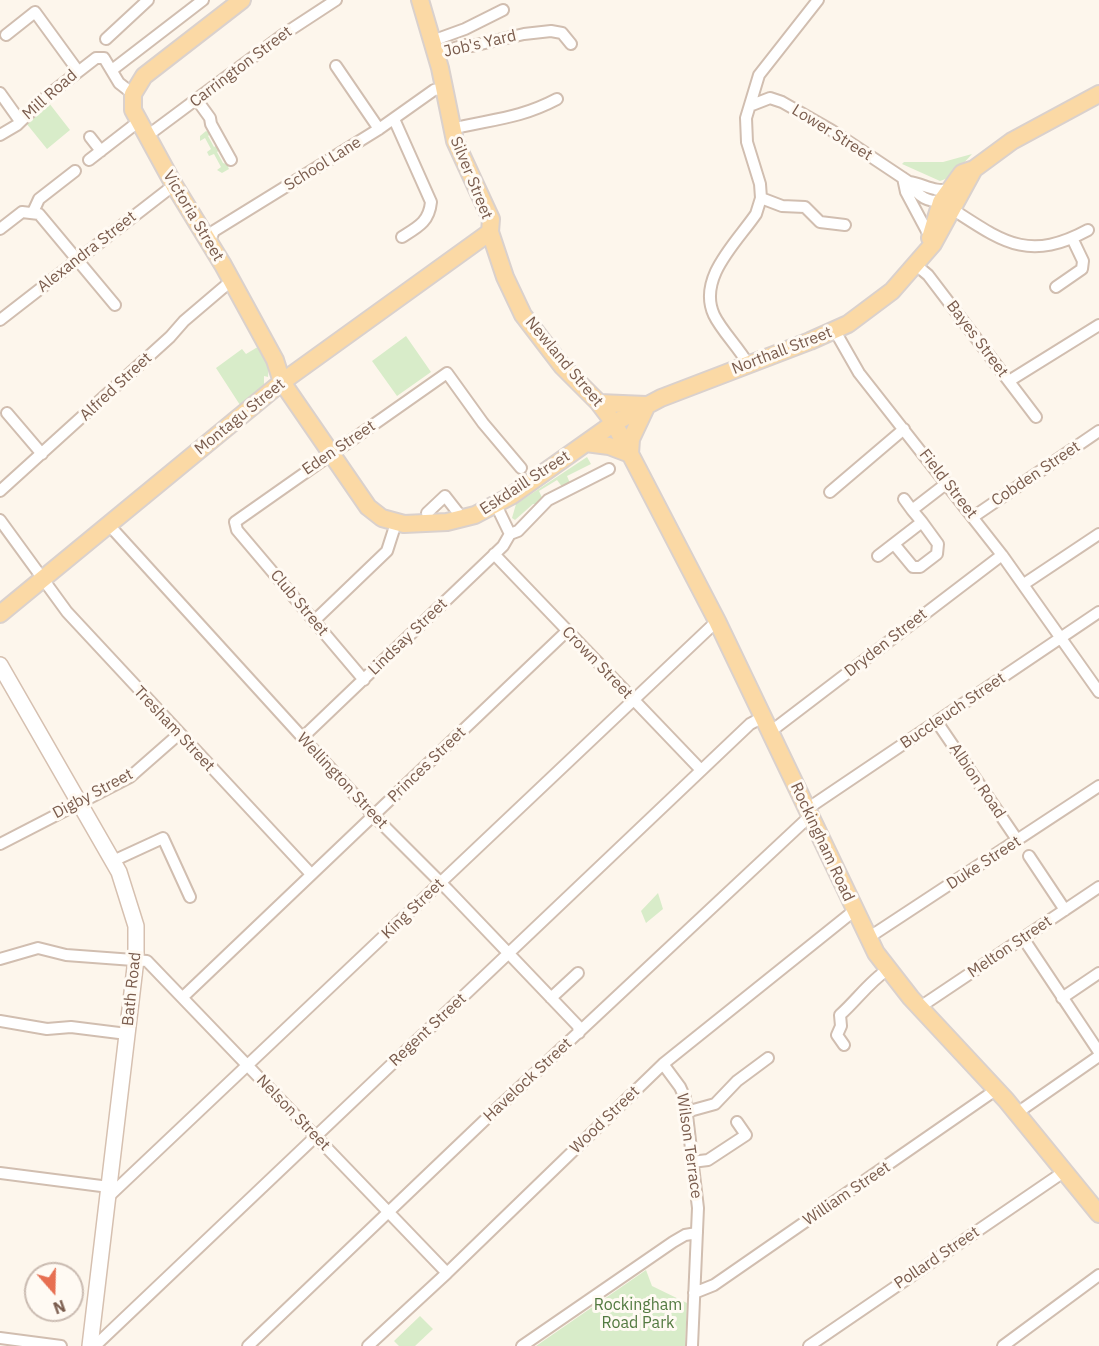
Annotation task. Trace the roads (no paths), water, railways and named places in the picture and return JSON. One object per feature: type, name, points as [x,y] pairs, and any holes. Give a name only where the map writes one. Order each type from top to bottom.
[{"type":"main road","points":[[133,94],[144,76],[242,0]]},
{"type":"main road","name":"Silver Street","points":[[420,0],[444,88],[451,129],[491,219],[486,235]]},
{"type":"main road","name":"Victoria Street","points":[[133,94],[133,110],[142,129],[212,246],[275,360],[282,382]]},
{"type":"main road","points":[[948,197],[962,174],[975,169],[1005,145],[1099,94]]},
{"type":"main road","name":"Northall Street","points":[[606,413],[647,405],[687,387],[835,331],[883,299],[916,265],[929,243],[938,238],[948,197]]},
{"type":"main road","name":"Montagu Street","points":[[0,614],[282,382],[486,235]]},
{"type":"main road","name":"Newland Street","points":[[486,235],[524,315],[562,366],[606,413]]},
{"type":"main road","name":"Eskdaill Street","points":[[282,382],[372,512],[396,523],[427,524],[463,519],[496,505],[586,443],[606,413]]},
{"type":"main road","points":[[606,413],[647,405]]},
{"type":"main road","points":[[586,443],[609,446],[630,454],[631,439],[647,405]]},
{"type":"main road","name":"Rockingham Road","points":[[606,413],[630,454],[717,621],[868,938],[887,970],[1017,1113],[1099,1214]]},
{"type":"street","points":[[133,94],[119,83],[112,70],[202,0]]},
{"type":"street","name":"Carrington Street","points":[[89,160],[100,151],[198,100],[284,34],[336,0]]},
{"type":"street","points":[[748,364],[714,317],[709,303],[709,289],[724,258],[756,214],[761,198],[760,184],[745,132],[746,118],[752,105],[759,75],[818,0]]},
{"type":"street","points":[[106,39],[145,1]]},
{"type":"street","points":[[434,47],[502,10]]},
{"type":"street","points":[[6,35],[35,12],[78,70]]},
{"type":"street","name":"Job's Yard","points":[[434,47],[551,31],[562,33],[571,44]]},
{"type":"street","name":"Mill Road","points":[[0,135],[20,121],[91,60],[104,58],[112,70]]},
{"type":"street","points":[[336,66],[379,129]]},
{"type":"street","points":[[758,82],[772,98]]},
{"type":"street","name":"School Lane","points":[[212,246],[211,238],[214,231],[379,129],[435,90],[444,88]]},
{"type":"street","points":[[0,93],[20,121]]},
{"type":"street","name":"Lower Street","points":[[752,105],[772,98],[831,130],[906,180],[923,199],[948,197],[1005,241],[1030,248],[1045,247],[1088,230]]},
{"type":"street","points":[[451,129],[496,118],[506,120],[531,112],[557,99]]},
{"type":"street","points":[[198,100],[210,118],[231,160]]},
{"type":"street","points":[[394,119],[431,202],[430,214],[423,224],[402,237]]},
{"type":"street","points":[[90,137],[100,151]]},
{"type":"street","points":[[33,212],[39,199],[75,171]]},
{"type":"street","points":[[906,180],[906,192],[929,243]]},
{"type":"street","name":"Alexandra Street","points":[[0,320],[174,185]]},
{"type":"street","points":[[761,198],[782,206],[805,207],[820,222],[845,225]]},
{"type":"street","points":[[0,229],[22,212],[33,212],[43,217],[115,305]]},
{"type":"street","points":[[1056,287],[1082,269],[1083,261],[1072,238]]},
{"type":"street","name":"Bayes Street","points":[[916,265],[928,275],[1036,417]]},
{"type":"street","name":"Alfred Street","points":[[0,491],[170,338],[184,321],[231,281]]},
{"type":"street","points":[[1009,381],[1099,325]]},
{"type":"street","name":"Field Street","points":[[835,331],[858,373],[947,483],[1024,584],[1099,692]]},
{"type":"street","name":"Eden Street","points":[[235,526],[238,520],[447,373],[483,423],[521,468]]},
{"type":"street","points":[[7,413],[42,454]]},
{"type":"street","points":[[830,492],[904,429]]},
{"type":"street","name":"Cobden Street","points":[[973,517],[1099,431]]},
{"type":"street","name":"Lindsay Street","points":[[302,738],[503,546],[510,534],[518,531],[548,500],[609,469]]},
{"type":"street","points":[[912,510],[947,483]]},
{"type":"street","points":[[427,513],[445,496],[463,519]]},
{"type":"street","points":[[894,544],[909,565],[920,567],[940,549],[904,499]]},
{"type":"street","points":[[496,505],[510,534]]},
{"type":"street","name":"Tresham Street","points":[[0,520],[67,612],[311,874]]},
{"type":"street","points":[[878,556],[922,522]]},
{"type":"street","points":[[314,621],[387,550],[396,523]]},
{"type":"street","name":"Wellington Street","points":[[109,525],[373,815],[578,1026],[579,1032]]},
{"type":"street","name":"Club Street","points":[[235,526],[364,680]]},
{"type":"street","points":[[1024,584],[1099,534]]},
{"type":"street","name":"Crown Street","points":[[494,554],[701,770]]},
{"type":"street","name":"Dryden Street","points":[[767,724],[1002,555]]},
{"type":"street","name":"Buccleuch Street","points":[[808,812],[1099,612]]},
{"type":"street","name":"King Street","points":[[108,1193],[249,1066],[717,621]]},
{"type":"street","name":"Princes Street","points":[[183,997],[567,632]]},
{"type":"street","name":"Bath Road","points":[[0,665],[113,861],[131,906],[135,926],[136,959],[90,1346]]},
{"type":"street","name":"Albion Road","points":[[937,722],[1018,841]]},
{"type":"street","name":"Regent Street","points":[[95,1346],[750,724],[767,724]]},
{"type":"street","name":"Digby Street","points":[[0,843],[130,777],[179,734]]},
{"type":"street","name":"Duke Street","points":[[868,938],[1099,786]]},
{"type":"street","name":"Havelock Street","points":[[248,1346],[808,812]]},
{"type":"street","points":[[113,861],[163,838],[190,897]]},
{"type":"street","points":[[1029,856],[1065,910]]},
{"type":"street","name":"Melton Street","points":[[920,1007],[1099,887]]},
{"type":"street","name":"Wood Street","points":[[371,1345],[663,1064],[855,910]]},
{"type":"street","points":[[1017,1113],[1099,1054],[1023,938]]},
{"type":"street","points":[[0,959],[38,948],[66,955],[136,959]]},
{"type":"street","name":"Nelson Street","points":[[136,959],[150,964],[183,997],[447,1274]]},
{"type":"street","points":[[844,1046],[837,1035],[841,1026],[840,1015],[887,970]]},
{"type":"street","points":[[1062,998],[1099,973]]},
{"type":"street","points":[[551,998],[578,974]]},
{"type":"street","points":[[0,1021],[47,1029],[71,1027],[127,1034]]},
{"type":"street","points":[[686,1112],[715,1104],[737,1081],[768,1058]]},
{"type":"street","name":"Wilson Terrace","points":[[663,1064],[683,1092],[698,1208],[692,1346]]},
{"type":"street","name":"William Street","points":[[694,1293],[714,1285],[996,1089]]},
{"type":"street","points":[[692,1162],[708,1160],[746,1135],[737,1122]]},
{"type":"street","name":"Pollard Street","points":[[809,1346],[1065,1171]]},
{"type":"street","points":[[0,1173],[108,1193]]},
{"type":"street","points":[[522,1346],[673,1242],[685,1235],[697,1233]]},
{"type":"street","points":[[1003,1346],[1099,1275]]},
{"type":"street","points":[[0,1338],[61,1346]]},
{"type":"park label","name":"Rockingham Road Park","points":[[638,1314]]}]
